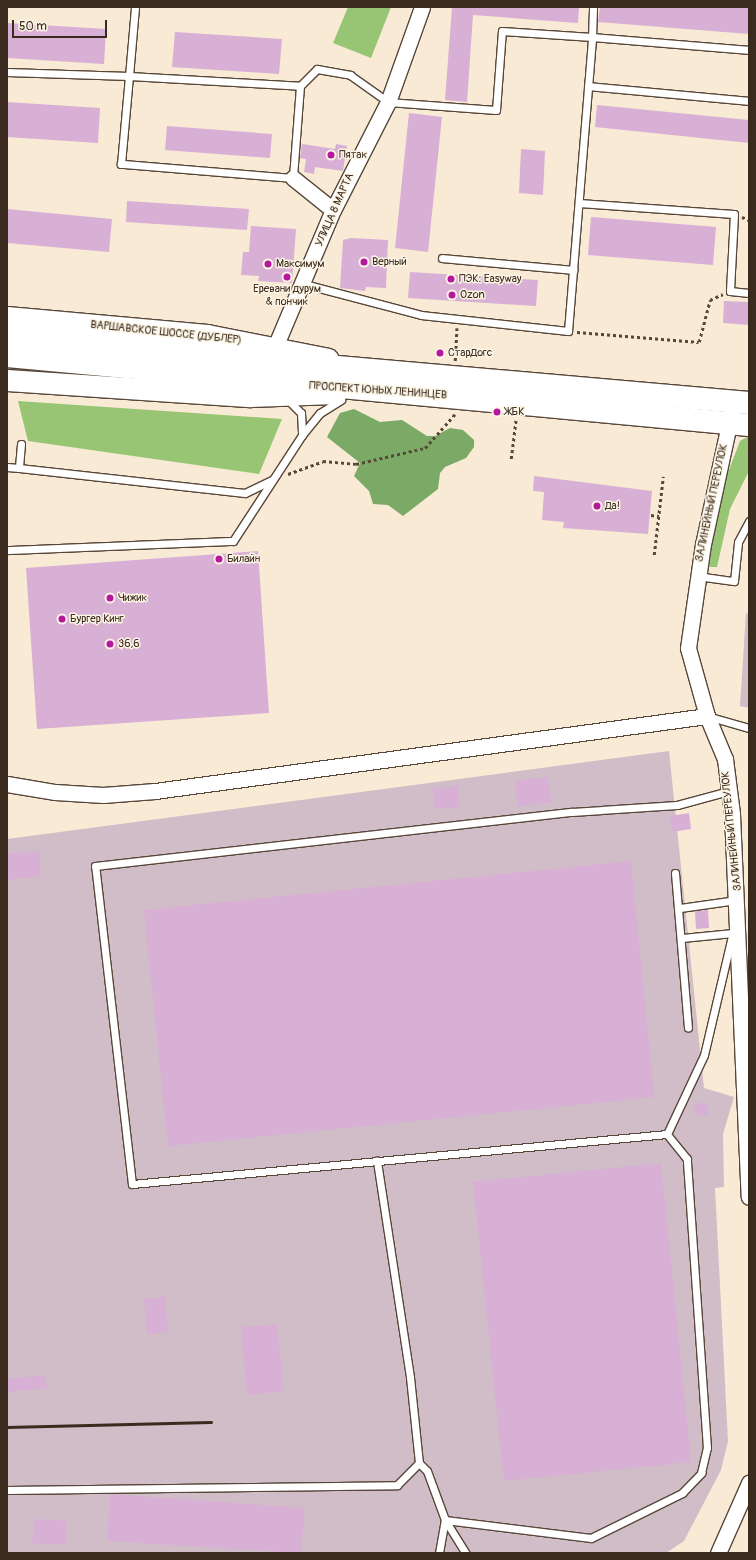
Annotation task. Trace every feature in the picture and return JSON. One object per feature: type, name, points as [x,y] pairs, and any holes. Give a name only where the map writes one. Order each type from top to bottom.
[{"type":"main road","name":"ВАРШАВСКОЕ ШОССЕ (ДУБЛЁР)","points":[[7,317],[207,335],[275,347],[371,369]]},
{"type":"main road","name":"ПРОСПЕКТ ЮНЫХ ЛЕНИНЦЕВ","points":[[7,338],[371,369],[741,403]]},
{"type":"main road","name":"ПРОСПЕКТ ЮНЫХ ЛЕНИНЦЕВ","points":[[7,356],[366,392],[739,424]]},
{"type":"main road","points":[[7,380],[277,396],[366,392]]},
{"type":"street","name":"УЛИЦА 8 МАРТА","points":[[275,347],[304,284],[333,210],[388,102],[422,7]]},
{"type":"street","points":[[293,178],[333,210]]},
{"type":"street","name":"ЗАЛИНЕЙНЫЙ ПЕРЕУЛОК","points":[[741,403],[739,424],[697,576],[688,648],[707,716],[724,759],[729,792],[739,906],[749,1197]]},
{"type":"street","points":[[7,784],[55,792],[96,795],[155,791],[707,716]]},
{"type":"street","points":[[718,1553],[749,1483]]},
{"type":"lane","points":[[135,7],[121,164],[293,178],[300,86],[317,68],[350,75],[388,102],[496,110],[502,31],[749,50]]},
{"type":"lane","points":[[304,284],[421,315],[568,331],[592,37],[593,7]]},
{"type":"lane","points":[[7,72],[129,76],[300,86]]},
{"type":"lane","points":[[588,86],[749,100]]},
{"type":"lane","points":[[579,203],[734,214],[730,291],[749,293]]},
{"type":"lane","points":[[442,258],[573,270]]},
{"type":"lane","points":[[7,550],[233,541],[302,435],[329,406],[366,392]]},
{"type":"lane","points":[[277,396],[294,404],[301,413],[302,435]]},
{"type":"lane","points":[[19,468],[22,444]]},
{"type":"lane","points":[[7,467],[245,493],[274,479]]},
{"type":"lane","points":[[697,576],[734,581],[738,542],[749,521]]},
{"type":"lane","points":[[707,716],[749,728]]},
{"type":"lane","points":[[667,1134],[132,1184],[95,866],[572,812],[677,805],[729,792]]},
{"type":"lane","points":[[675,873],[680,908],[688,1027]]},
{"type":"lane","points":[[667,1134],[704,1055],[739,906],[680,908]]},
{"type":"lane","points":[[682,938],[733,932]]},
{"type":"lane","points":[[445,1520],[591,1538],[682,1493],[701,1473],[708,1448],[687,1159],[667,1134]]},
{"type":"lane","points":[[376,1161],[410,1377],[419,1463],[427,1471],[445,1520],[466,1553]]},
{"type":"lane","points":[[7,1490],[397,1485],[419,1463]]},
{"type":"lane","points":[[439,1553],[445,1520]]},
{"type":"path","points":[[568,331],[699,342],[710,300],[730,291]]},
{"type":"path","points":[[454,362],[457,319]]},
{"type":"path","points":[[274,479],[323,461],[356,464],[426,448],[457,413]]},
{"type":"path","points":[[509,417],[517,417],[511,459]]},
{"type":"path","points":[[654,554],[663,476]]},
{"type":"path","points":[[651,515],[658,516]]},
{"type":"shaded area","points":[[746,613],[749,614],[749,708],[740,706]]},
{"type":"shaded area","points":[[669,751],[704,1088],[734,1097],[723,1134],[724,1187],[715,1188],[728,1441],[721,1470],[684,1541],[666,1553],[7,1553],[7,839]]},
{"type":"green space","points":[[348,7],[391,7],[371,58],[333,43]]},
{"type":"green space","points":[[18,401],[282,419],[259,474],[28,441]]},
{"type":"green space","points":[[354,409],[380,422],[402,420],[427,436],[435,436],[450,428],[463,430],[474,440],[474,447],[466,458],[445,467],[440,473],[438,489],[403,516],[388,505],[373,504],[369,491],[354,476],[360,463],[327,437],[340,413]]},
{"type":"green space","points":[[749,436],[749,471],[730,509],[717,567],[709,567],[719,496],[740,441]]},
{"type":"building","points":[[452,7],[579,7],[578,23],[473,15],[467,102],[445,100]]},
{"type":"building","points":[[600,7],[749,8],[749,34],[598,22]]},
{"type":"building","points":[[7,23],[106,29],[104,64],[7,58]]},
{"type":"building","points":[[175,32],[282,39],[279,74],[172,67]]},
{"type":"building","points":[[7,102],[100,108],[98,143],[7,137]]},
{"type":"building","points":[[597,105],[749,120],[749,143],[595,127]]},
{"type":"building","points":[[409,113],[442,117],[428,252],[395,248]]},
{"type":"building","points":[[167,126],[272,134],[270,158],[165,150]]},
{"type":"building","points":[[302,144],[335,149],[336,144],[347,146],[343,171],[315,167],[314,174],[304,172],[306,159],[300,158]]},
{"type":"building","points":[[521,149],[545,151],[543,195],[519,193]]},
{"type":"building","points":[[127,201],[249,209],[247,230],[126,222]]},
{"type":"building","points":[[7,209],[112,219],[109,252],[7,243]]},
{"type":"building","points":[[591,217],[716,227],[713,265],[588,255]]},
{"type":"building","name":"Максимум","points":[[251,226],[296,229],[292,283],[258,281],[259,276],[241,275],[243,252],[249,252]]},
{"type":"building","name":"Верный","points":[[351,238],[388,240],[386,288],[366,287],[365,291],[340,288],[343,240]]},
{"type":"building","points":[[410,272],[538,280],[536,306],[408,298]]},
{"type":"building","points":[[724,301],[749,302],[749,325],[723,323]]},
{"type":"building","name":"Да!","points":[[534,476],[652,491],[648,534],[563,528],[564,522],[542,520],[544,492],[533,491]]},
{"type":"building","points":[[258,551],[269,713],[37,729],[26,568]]},
{"type":"building","points":[[548,777],[551,802],[518,806],[515,781]]},
{"type":"building","points":[[458,786],[460,807],[435,809],[432,789]]},
{"type":"building","points":[[689,813],[691,829],[672,832],[670,816]]},
{"type":"building","points":[[39,851],[41,876],[7,880],[7,854]]},
{"type":"building","points":[[631,861],[654,1097],[168,1146],[144,910]]},
{"type":"building","points":[[708,910],[709,928],[696,929],[695,911]]},
{"type":"building","points":[[707,1102],[708,1114],[696,1116],[694,1104]]},
{"type":"building","points":[[661,1163],[691,1462],[504,1481],[473,1182]]},
{"type":"building","points":[[165,1297],[168,1332],[147,1334],[144,1299]]},
{"type":"building","points":[[277,1324],[284,1391],[247,1395],[241,1327]]},
{"type":"building","points":[[45,1375],[47,1388],[7,1392],[7,1379]]},
{"type":"building","points":[[110,1494],[305,1508],[301,1553],[107,1541]]},
{"type":"building","points":[[34,1519],[67,1521],[65,1545],[32,1543]]},
{"type":"railway","points":[[7,1427],[211,1422]]},
{"type":"place","name":"Пятак","points":[[331,155]]},
{"type":"place","name":"Верный","points":[[364,262]]},
{"type":"place","name":"Максимум","points":[[268,264]]},
{"type":"place","name":"Еревани дурум & пончик","points":[[287,277]]},
{"type":"place","name":"ПЭК: Easyway","points":[[451,279]]},
{"type":"place","name":"Ozon","points":[[452,295]]},
{"type":"place","name":"СтарДогс","points":[[440,353]]},
{"type":"place","name":"ЖБК","points":[[497,412]]},
{"type":"place","name":"Да!","points":[[597,506]]},
{"type":"place","name":"Билайн","points":[[219,559]]},
{"type":"place","name":"Чижик","points":[[110,598]]},
{"type":"place","name":"Бургер Кинг","points":[[62,619]]},
{"type":"place","name":"36,6","points":[[110,644]]}]
